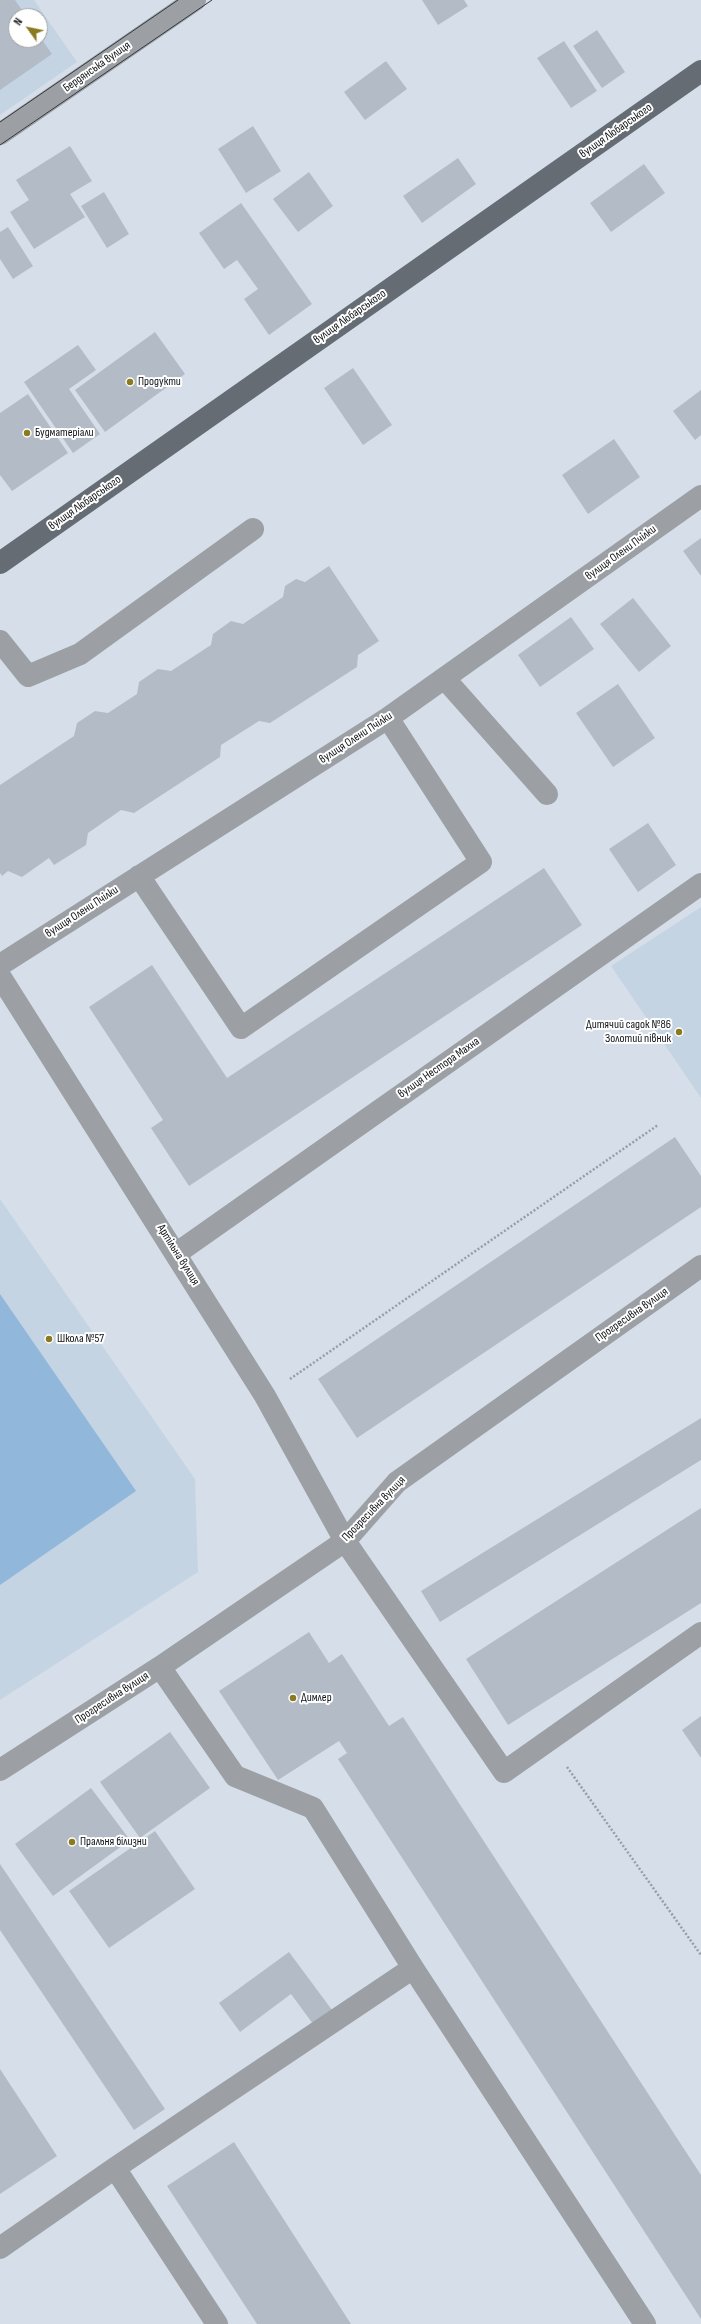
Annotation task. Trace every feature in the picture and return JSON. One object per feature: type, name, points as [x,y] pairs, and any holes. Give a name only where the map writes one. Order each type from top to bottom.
[{"type":"main road","name":"вулиця Любарського","points":[[0,563],[701,71]]},
{"type":"street","name":"Бердянська вулиця","points":[[0,134],[195,0]]},
{"type":"street","name":"вулиця Олени Пчілки","points":[[0,965],[388,718],[701,496]]},
{"type":"street","points":[[0,641],[28,676],[80,654],[253,529]]},
{"type":"street","points":[[445,679],[546,794]]},
{"type":"street","points":[[139,876],[241,1028],[481,862],[388,718]]},
{"type":"street","name":"вулиця Нестора Махна","points":[[177,1253],[701,884]]},
{"type":"street","name":"Артільна вулиця","points":[[0,976],[177,1253],[265,1396],[345,1541],[504,1772],[548,1740]]},
{"type":"street","name":"Прогресивна вулиця","points":[[0,1770],[160,1667],[345,1541],[397,1482],[701,1266]]},
{"type":"street","points":[[548,1740],[701,1632]]},
{"type":"street","points":[[160,1667],[235,1776],[313,1808],[413,1968],[645,2324]]},
{"type":"street","points":[[0,2248],[115,2168],[413,1968]]},
{"type":"street","points":[[115,2168],[217,2324]]},
{"type":"path","points":[[265,1396],[658,1125]]},
{"type":"path","points":[[548,1740],[701,1955]]},
{"type":"shaded area","points":[[0,0],[34,0],[40,8],[8,8],[8,48],[48,48],[48,20],[77,62],[0,115]]},
{"type":"shaded area","name":"Дитячий садок №86 Золотий півник","points":[[701,907],[701,1098],[611,966]]},
{"type":"shaded area","name":"Школа №57","points":[[0,1199],[195,1479],[198,1572],[0,1700]]},
{"type":"shaded area","points":[[0,1294],[136,1491],[0,1585]]},
{"type":"building","points":[[0,0],[15,0],[20,8],[8,8],[8,48],[48,48],[52,54],[0,90]]},
{"type":"building","points":[[422,0],[464,0],[468,6],[438,25]]},
{"type":"building","points":[[597,30],[625,72],[602,88],[573,46]]},
{"type":"building","points":[[564,41],[597,91],[571,108],[537,58]]},
{"type":"building","points":[[386,61],[407,89],[365,120],[344,92]]},
{"type":"building","points":[[253,126],[281,171],[246,193],[218,149]]},
{"type":"building","points":[[70,146],[92,181],[70,194],[85,217],[34,249],[10,212],[29,200],[16,180]]},
{"type":"building","points":[[458,158],[476,184],[422,223],[403,196]]},
{"type":"building","points":[[644,164],[665,193],[611,232],[590,203]]},
{"type":"building","points":[[309,172],[333,206],[298,232],[273,199]]},
{"type":"building","points":[[104,192],[129,234],[107,248],[81,206]]},
{"type":"building","points":[[241,203],[312,304],[269,335],[244,299],[258,289],[237,260],[224,269],[199,233]]},
{"type":"building","points":[[8,227],[33,266],[13,279],[0,259],[0,232]]},
{"type":"building","name":"Продукти","points":[[155,332],[185,374],[105,432],[75,390]]},
{"type":"building","points":[[78,345],[96,370],[69,389],[100,434],[73,453],[24,382]]},
{"type":"building","points":[[353,368],[392,425],[363,445],[324,388]]},
{"type":"building","points":[[701,390],[701,435],[695,440],[673,411]]},
{"type":"building","name":"Будматеріали","points":[[28,394],[68,453],[12,491],[0,475],[0,413]]},
{"type":"building","points":[[614,439],[640,477],[588,514],[562,475]]},
{"type":"building","points":[[701,538],[701,576],[683,551]]},
{"type":"building","points":[[329,566],[379,641],[358,655],[357,667],[270,723],[259,721],[221,745],[220,757],[134,813],[121,810],[88,833],[86,845],[54,865],[49,858],[22,877],[8,871],[2,876],[0,873],[0,785],[74,736],[77,723],[95,711],[108,713],[137,694],[139,682],[158,669],[171,671],[211,645],[213,634],[231,621],[243,624],[283,597],[285,586],[296,579],[305,582]]},
{"type":"building","points":[[633,598],[671,646],[639,672],[600,624]]},
{"type":"building","points":[[571,617],[594,649],[540,687],[518,655]]},
{"type":"building","points":[[618,684],[655,738],[613,767],[576,713]]},
{"type":"building","points":[[648,823],[676,865],[638,892],[609,849]]},
{"type":"building","points":[[544,868],[582,925],[189,1186],[151,1128],[163,1120],[89,1007],[152,965],[227,1078]]},
{"type":"building","points":[[675,1137],[701,1176],[701,1207],[357,1438],[318,1379]]},
{"type":"building","points":[[701,1418],[701,1460],[440,1622],[421,1591]]},
{"type":"building","points":[[701,1508],[701,1603],[508,1725],[466,1659]]},
{"type":"building","points":[[309,1632],[329,1663],[342,1654],[389,1726],[403,1717],[701,2175],[701,2319],[338,1759],[347,1753],[339,1741],[278,1780],[219,1691]]},
{"type":"building","points":[[701,1716],[701,1758],[682,1730]]},
{"type":"building","points":[[170,1732],[210,1788],[140,1838],[100,1782]]},
{"type":"building","name":"Пральня білизни","points":[[91,1788],[130,1840],[53,1896],[15,1844]]},
{"type":"building","points":[[155,1831],[195,1889],[109,1948],[69,1891]]},
{"type":"building","points":[[0,1864],[165,2109],[134,2130],[0,1930]]},
{"type":"building","points":[[289,1952],[332,2010],[313,2024],[291,1994],[240,2032],[219,2003]]},
{"type":"building","points":[[0,2069],[57,2156],[0,2194]]},
{"type":"building","points":[[234,2142],[351,2324],[257,2324],[167,2186]]},
{"type":"tram line","points":[[0,122],[178,0]]},
{"type":"tram line","points":[[0,145],[212,0]]},
{"type":"place","name":"Продукти","points":[[130,382]]},
{"type":"place","name":"Будматеріали","points":[[27,433]]},
{"type":"place","name":"Дитячий садок №86 Золотий півник","points":[[679,1032]]},
{"type":"place","name":"Школа №57","points":[[49,1339]]},
{"type":"place","name":"Димлер","points":[[293,1698]]},
{"type":"place","name":"Пральня білизни","points":[[72,1842]]}]
